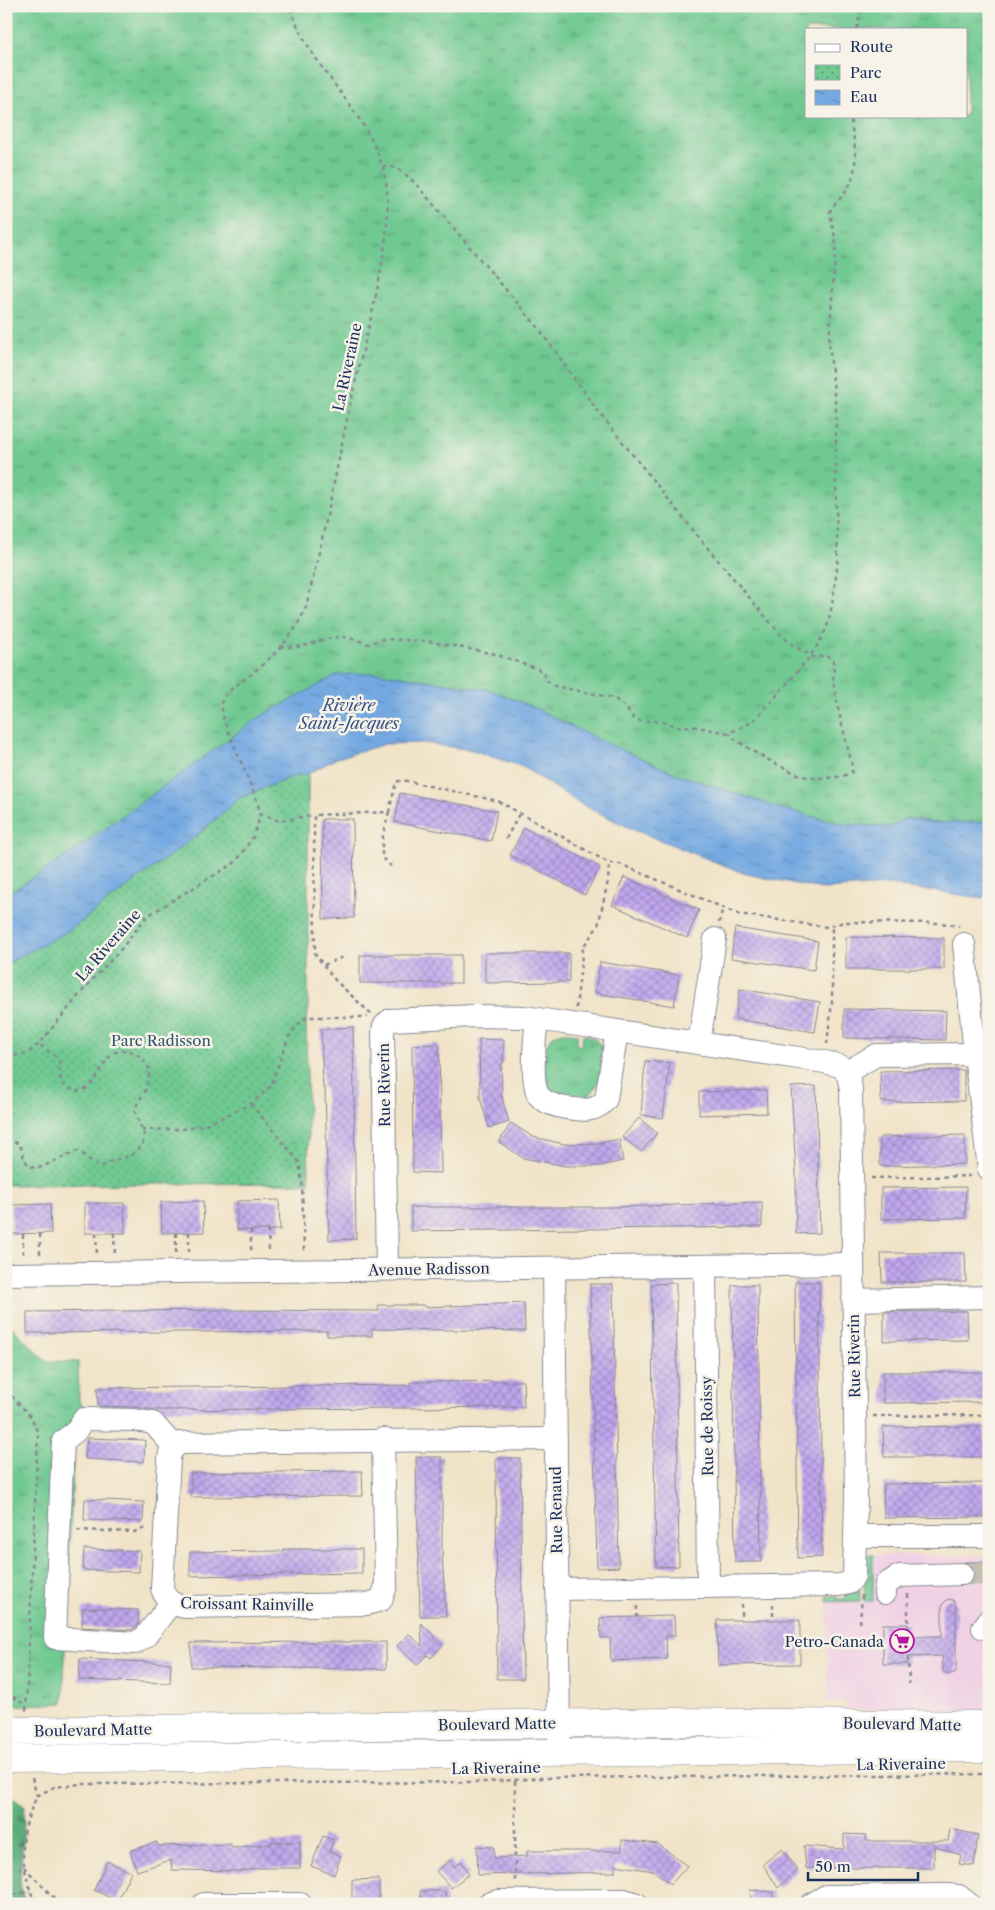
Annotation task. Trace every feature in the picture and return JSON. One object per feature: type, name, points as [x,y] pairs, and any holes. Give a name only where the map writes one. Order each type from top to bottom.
[{"type":"main road","name":"Boulevard Matte","points":[[16,1724],[752,1722],[989,1725]]},
{"type":"main road","name":"Boulevard Matte","points":[[6,1759],[989,1748]]},
{"type":"street","points":[[699,1044],[714,939]]},
{"type":"street","points":[[964,944],[984,1172]]},
{"type":"street","name":"Rue Riverin","points":[[387,1269],[384,1026],[395,1018],[504,1016],[537,1019],[825,1062],[840,1066],[847,1072],[851,1088],[856,1573],[851,1581],[846,1584],[557,1589]]},
{"type":"street","points":[[537,1019],[536,1089],[544,1100],[565,1108],[592,1109],[606,1099],[617,1030]]},
{"type":"street","points":[[847,1072],[876,1056],[975,1054]]},
{"type":"street","name":"Avenue Radisson","points":[[6,1274],[852,1264]]},
{"type":"street","name":"Rue de Roissy","points":[[705,1266],[708,1587]]},
{"type":"street","name":"Rue Renaud","points":[[554,1268],[559,1752]]},
{"type":"street","points":[[853,1300],[989,1297]]},
{"type":"street","points":[[171,1603],[146,1636],[136,1643],[55,1638],[63,1441],[75,1432],[84,1419],[134,1420],[153,1423],[174,1448],[179,1443],[186,1442],[556,1439]]},
{"type":"street","name":"Croissant Rainville","points":[[174,1448],[168,1459],[162,1588],[165,1597],[171,1603],[184,1607],[367,1604],[381,1600],[386,1586],[383,1439]]},
{"type":"street","points":[[856,1536],[989,1536]]},
{"type":"street","points":[[885,1593],[886,1584],[898,1576],[962,1574]]},
{"type":"street","points":[[812,1904],[826,1896],[947,1895],[959,1896],[969,1904]]},
{"type":"street","points":[[488,1904],[498,1901],[624,1900],[637,1904]]},
{"type":"street","points":[[204,1904],[300,1904]]},
{"type":"path","name":"La Riveraine","points":[[6,1057],[28,1052],[39,1044],[85,988],[122,948],[147,916],[236,862],[253,837],[260,813],[258,803],[220,709],[222,700],[280,646],[296,627],[306,606],[378,278],[388,202],[383,166],[362,124],[303,40],[290,6]]},
{"type":"path","points":[[858,28],[862,6]]},
{"type":"path","points":[[280,646],[304,647],[314,642],[344,637],[369,644],[380,639],[389,639],[448,644],[495,654],[528,665],[544,673],[548,682],[554,686],[614,698],[625,707],[633,718],[729,733],[752,722],[811,655],[827,627],[832,605],[838,561],[836,411],[829,342],[836,244],[830,212],[840,200],[853,176],[856,152],[850,118]]},
{"type":"path","points":[[383,166],[400,170],[415,183],[537,326],[597,410],[780,634],[793,645],[815,658],[825,656],[832,658],[834,666],[833,681],[852,772],[847,776],[818,778],[804,776],[741,745],[729,733]]},
{"type":"path","points":[[391,866],[382,858],[382,840],[396,782],[402,780],[498,801],[609,863],[620,864],[738,914],[828,928],[844,922],[940,923],[963,927],[964,944]]},
{"type":"path","points":[[260,813],[279,822],[314,815],[389,812]]},
{"type":"path","points":[[506,839],[519,814]]},
{"type":"path","points":[[142,1130],[182,1129],[206,1124],[251,1104],[271,1086],[288,1038],[302,1020],[307,1017],[374,1017],[335,980],[315,954],[314,815]]},
{"type":"path","points":[[575,1024],[584,947],[598,926],[608,881],[609,863]]},
{"type":"path","points":[[825,1062],[832,1002],[832,926]]},
{"type":"path","points":[[324,965],[343,957]]},
{"type":"path","points":[[39,1044],[56,1054],[60,1062],[61,1083],[57,1088]]},
{"type":"path","points":[[6,1141],[21,1144],[22,1158],[29,1167],[37,1169],[54,1163],[77,1150],[84,1154],[94,1165],[102,1167],[113,1160],[130,1156],[137,1152],[142,1146],[144,1135],[135,1111],[148,1083],[150,1070],[146,1062],[131,1051],[120,1051],[113,1054],[107,1060],[98,1077],[88,1089],[77,1091],[67,1088],[61,1083]]},
{"type":"path","points":[[98,1077],[102,1081]]},
{"type":"path","points":[[251,1104],[299,1162],[302,1183],[305,1270]]},
{"type":"path","points":[[852,1178],[984,1172]]},
{"type":"path","points":[[6,1390],[32,1418],[38,1434],[26,1705],[16,1724]]},
{"type":"path","points":[[854,1416],[989,1414]]},
{"type":"path","points":[[68,1529],[134,1532],[147,1527],[155,1527]]},
{"type":"path","points":[[860,1623],[861,1588]]},
{"type":"path","points":[[908,1593],[908,1636]]},
{"type":"path","points":[[908,1656],[909,1684]]},
{"type":"path","points":[[6,1693],[26,1705]]},
{"type":"path","name":"La Riveraine","points":[[37,1796],[54,1787],[82,1784],[488,1782],[541,1778],[989,1774]]},
{"type":"path","points":[[32,1777],[37,1796],[27,1819],[22,1839],[24,1867],[35,1904]]},
{"type":"path","points":[[488,1777],[488,1782]]},
{"type":"path","points":[[515,1781],[515,1891]]},
{"type":"path","points":[[24,1867],[60,1904]]},
{"type":"path","points":[[6,1897],[30,1891]]},
{"type":"shaded area","points":[[873,1555],[989,1556],[989,1712],[847,1709],[846,1702],[828,1702],[827,1602],[872,1601]]},
{"type":"green space","points":[[6,6],[989,6],[989,327],[984,432],[985,537],[989,586],[989,822],[935,823],[905,818],[891,827],[841,824],[776,807],[677,774],[597,739],[537,709],[490,690],[379,673],[67,856],[6,895]]},
{"type":"green space","name":"Parc Radisson","points":[[308,774],[308,1013],[306,1021],[309,1183],[6,1185],[6,964],[68,931],[200,833],[239,798],[294,776]]},
{"type":"green space","points":[[562,1032],[578,1034],[576,1045],[581,1046],[583,1035],[592,1038],[598,1042],[602,1050],[602,1068],[597,1086],[592,1093],[585,1097],[578,1099],[556,1093],[550,1088],[546,1079],[544,1066],[546,1047],[552,1037]]},
{"type":"green space","points":[[6,1321],[46,1361],[78,1362],[79,1401],[89,1413],[74,1444],[63,1703],[6,1706]]},
{"type":"green space","points":[[866,1555],[873,1555],[873,1601],[864,1601]]},
{"type":"green space","points":[[860,1590],[860,1601],[827,1602],[827,1596],[845,1599],[845,1595]]},
{"type":"green space","points":[[6,1797],[14,1797],[25,1807],[20,1882],[25,1904],[6,1904]]},
{"type":"water","name":"Rivière Saint-Jacques","points":[[379,673],[490,690],[537,709],[597,739],[677,774],[776,807],[841,824],[891,827],[905,818],[935,823],[989,822],[989,885],[983,898],[887,885],[822,889],[746,874],[632,829],[581,804],[523,767],[472,750],[423,743],[385,744],[337,758],[308,774],[294,776],[239,798],[200,833],[68,931],[6,964],[6,895],[67,856],[261,716],[337,675]]},
{"type":"building","points":[[400,793],[497,811],[491,841],[395,822]]},
{"type":"building","points":[[322,819],[353,819],[354,918],[323,919]]},
{"type":"building","points":[[524,828],[600,867],[585,895],[510,855]]},
{"type":"building","points":[[624,877],[699,910],[687,938],[612,905]]},
{"type":"building","points":[[735,928],[818,941],[814,970],[731,958]]},
{"type":"building","points":[[846,937],[944,938],[944,969],[846,969]]},
{"type":"building","points":[[485,953],[569,953],[569,982],[485,983]]},
{"type":"building","points":[[360,955],[461,955],[461,983],[360,983]]},
{"type":"building","points":[[600,962],[679,975],[674,1006],[595,993]]},
{"type":"building","points":[[740,989],[820,1002],[815,1032],[735,1019]]},
{"type":"building","points":[[844,1009],[946,1011],[945,1040],[844,1038]]},
{"type":"building","points":[[353,1027],[356,1239],[329,1240],[325,1088],[323,1088],[321,1029]]},
{"type":"building","points":[[479,1039],[504,1040],[503,1064],[501,1064],[502,1098],[509,1122],[489,1128],[480,1098]]},
{"type":"building","points":[[439,1044],[441,1173],[413,1172],[412,1045]]},
{"type":"building","points":[[645,1061],[670,1063],[663,1118],[641,1115]]},
{"type":"building","points":[[964,1070],[964,1101],[881,1102],[880,1071]]},
{"type":"building","points":[[816,1086],[820,1233],[796,1234],[796,1172],[791,1087]]},
{"type":"building","points":[[766,1090],[767,1113],[699,1115],[699,1092]]},
{"type":"building","points":[[639,1118],[657,1133],[641,1152],[622,1137]]},
{"type":"building","points":[[511,1123],[533,1137],[564,1144],[599,1143],[619,1139],[623,1161],[599,1166],[565,1166],[523,1158],[499,1142]]},
{"type":"building","points":[[965,1135],[965,1164],[880,1166],[880,1137]]},
{"type":"building","points":[[966,1187],[965,1218],[881,1219],[881,1188]]},
{"type":"building","points":[[279,1200],[280,1230],[237,1230],[237,1201]]},
{"type":"building","points":[[203,1201],[204,1232],[162,1233],[161,1202]]},
{"type":"building","points":[[762,1202],[762,1227],[411,1231],[411,1207],[616,1207]]},
{"type":"building","points":[[85,1203],[124,1203],[125,1233],[85,1233]]},
{"type":"building","points":[[50,1204],[51,1233],[12,1234],[11,1205]]},
{"type":"building","points":[[881,1253],[965,1253],[966,1282],[882,1282]]},
{"type":"building","points":[[795,1282],[819,1282],[822,1557],[798,1558]]},
{"type":"building","points":[[676,1283],[679,1566],[656,1567],[651,1284]]},
{"type":"building","points":[[590,1284],[613,1284],[619,1567],[597,1568]]},
{"type":"building","points":[[732,1285],[758,1285],[761,1562],[735,1562]]},
{"type":"building","points":[[524,1303],[525,1331],[372,1329],[372,1336],[327,1336],[327,1331],[27,1333],[27,1312],[379,1311],[378,1305],[424,1305],[424,1307]]},
{"type":"building","points":[[967,1311],[968,1340],[884,1341],[884,1312]]},
{"type":"building","points":[[883,1372],[984,1372],[984,1402],[883,1403]]},
{"type":"building","points":[[523,1381],[524,1407],[156,1410],[98,1406],[97,1388],[411,1385],[410,1382]]},
{"type":"building","points":[[985,1426],[985,1457],[884,1457],[883,1427]]},
{"type":"building","points":[[87,1438],[145,1440],[144,1462],[85,1459]]},
{"type":"building","points":[[416,1457],[442,1457],[442,1553],[446,1616],[420,1616]]},
{"type":"building","points":[[496,1458],[520,1458],[523,1679],[497,1679]]},
{"type":"building","points":[[362,1471],[363,1496],[191,1497],[191,1473]]},
{"type":"building","points":[[984,1483],[985,1517],[884,1518],[883,1484]]},
{"type":"building","points":[[85,1499],[144,1502],[143,1522],[84,1520]]},
{"type":"building","points":[[84,1549],[140,1551],[139,1572],[83,1570]]},
{"type":"building","points":[[284,1549],[362,1549],[362,1573],[190,1576],[190,1552],[284,1551]]},
{"type":"building","points":[[965,1562],[989,1562],[989,1579],[974,1579],[973,1568]]},
{"type":"building","points":[[948,1599],[953,1600],[956,1605],[956,1672],[948,1675],[943,1671],[942,1656],[908,1657],[908,1664],[883,1664],[883,1624],[908,1624],[908,1636],[942,1636],[942,1605]]},
{"type":"building","points":[[83,1608],[138,1610],[138,1625],[132,1630],[82,1627]]},
{"type":"building","points":[[674,1616],[675,1636],[666,1636],[667,1659],[611,1661],[610,1638],[601,1638],[600,1618]]},
{"type":"building","points":[[717,1620],[800,1620],[800,1664],[718,1665]]},
{"type":"building","points":[[421,1623],[443,1645],[431,1658],[427,1655],[417,1665],[397,1646],[409,1634],[422,1646]]},
{"type":"building","points":[[386,1642],[386,1669],[191,1667],[191,1643]]},
{"type":"building","points":[[80,1659],[171,1663],[170,1683],[79,1680]]},
{"type":"building","points":[[950,1829],[978,1835],[974,1866],[959,1864],[961,1855],[934,1846],[934,1868],[806,1868],[804,1846],[844,1849],[844,1834],[866,1835],[866,1841],[948,1841]]},
{"type":"building","points":[[323,1836],[334,1840],[329,1851],[341,1856],[334,1875],[311,1866]]},
{"type":"building","points":[[622,1840],[658,1844],[687,1866],[671,1884],[654,1871],[615,1865],[615,1872],[478,1875],[477,1846],[494,1847],[494,1858],[527,1856],[527,1851],[622,1851]]},
{"type":"building","points":[[157,1842],[158,1846],[231,1844],[231,1848],[271,1844],[271,1842],[300,1842],[300,1868],[261,1868],[240,1871],[172,1870],[171,1860],[137,1871],[130,1851]]},
{"type":"building","points":[[782,1849],[798,1870],[778,1888],[763,1864]]},
{"type":"building","points":[[450,1860],[455,1867],[461,1861],[469,1874],[451,1888],[436,1871]]},
{"type":"building","points":[[107,1861],[131,1872],[117,1901],[94,1890]]},
{"type":"building","points":[[379,1879],[379,1904],[352,1904],[352,1880]]},
{"type":"building","points":[[750,1890],[773,1892],[773,1904],[751,1904]]},
{"type":"building","points":[[420,1891],[445,1891],[446,1904],[421,1904]]},
{"type":"tunnel","points":[[962,1574],[989,1574]]},
{"type":"place","name":"Petro-Canada","points":[[902,1641]]}]
